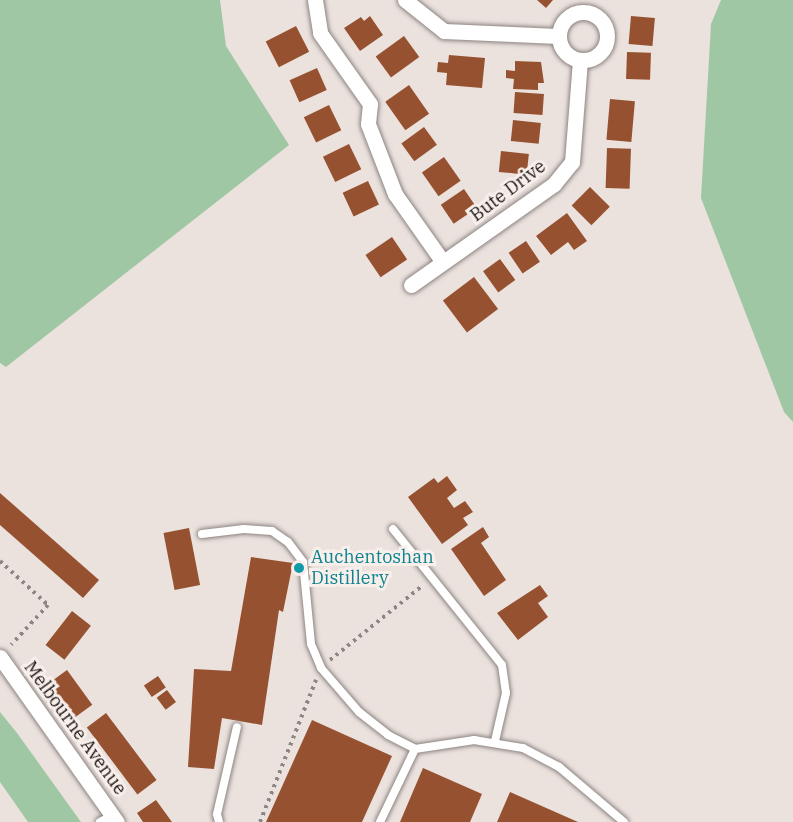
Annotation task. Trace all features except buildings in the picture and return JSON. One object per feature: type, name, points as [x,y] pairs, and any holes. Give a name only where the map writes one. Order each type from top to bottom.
[{"type":"street","points":[[315,0],[320,33],[370,104],[368,124],[395,194],[443,262]]},
{"type":"street","points":[[405,0],[430,22],[451,33],[558,36]]},
{"type":"street","points":[[586,6],[597,17],[607,38],[595,57],[580,61],[567,55],[558,36],[563,22],[586,6]]},
{"type":"street","name":"Bute Drive","points":[[411,285],[554,184],[572,162],[580,61]]},
{"type":"street","name":"Melbourne Avenue","points":[[4,653],[110,820]]},
{"type":"lane","points":[[202,534],[253,529],[272,531],[288,542],[303,562],[311,644],[321,668],[359,712],[388,735],[415,748],[495,741],[542,756],[560,767],[624,822]]},
{"type":"lane","points":[[393,529],[502,665],[506,693],[495,741]]},
{"type":"lane","points":[[219,822],[217,814],[237,727]]},
{"type":"lane","points":[[380,822],[415,748]]},
{"type":"path","points":[[0,561],[48,605],[4,653]]},
{"type":"green space","points":[[0,0],[220,0],[226,46],[289,145],[6,367],[0,363]]},
{"type":"green space","points":[[721,0],[793,0],[793,422],[784,412],[701,198],[711,24]]},
{"type":"green space","points":[[0,712],[81,822],[28,822],[0,782]]},
{"type":"place","name":"Auchentoshan Distillery","points":[[299,568]]}]
